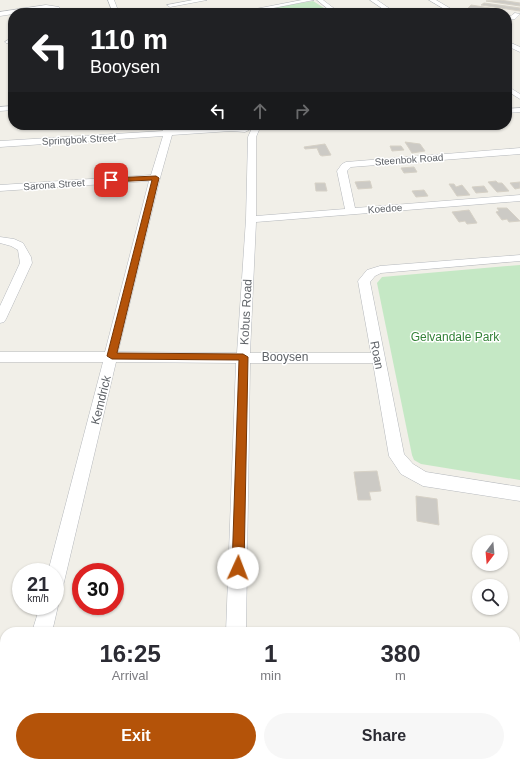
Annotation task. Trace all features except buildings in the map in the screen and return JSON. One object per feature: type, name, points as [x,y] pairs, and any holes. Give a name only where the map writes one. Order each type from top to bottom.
[{"type":"street","points":[[168,3],[204,0]]},
{"type":"street","points":[[266,8],[311,0]]},
{"type":"street","points":[[320,0],[330,8]]},
{"type":"street","points":[[373,0],[385,8]]},
{"type":"street","points":[[432,0],[446,8]]},
{"type":"street","points":[[41,8],[53,8]]},
{"type":"street","points":[[512,18],[516,14]]},
{"type":"street","name":"Springbok Street","points":[[0,144],[155,130]]},
{"type":"street","name":"Kemdrick","points":[[60,563],[156,178],[166,130]]},
{"type":"street","name":"Kobus Road","points":[[236,627],[243,357],[251,219],[250,130]]},
{"type":"street","name":"Steenbok Road","points":[[352,211],[342,171],[345,166],[349,164],[520,151]]},
{"type":"street","name":"Sarona Street","points":[[0,188],[156,178]]},
{"type":"street","name":"Koedoe","points":[[251,219],[520,198]]},
{"type":"street","points":[[0,240],[15,242],[22,246],[26,255],[26,263],[0,319]]},
{"type":"street","name":"Roan","points":[[520,258],[380,270],[371,273],[364,281],[397,456],[407,469],[423,478],[520,494]]},
{"type":"street","name":"Booysen","points":[[0,357],[112,356],[378,358]]},
{"type":"street","points":[[43,627],[47,615]]},
{"type":"green space","points":[[313,1],[324,8],[270,8]]},
{"type":"green space","name":"Gelvandale Park","points":[[520,265],[520,480],[421,464],[414,460],[412,455],[377,283],[382,277]]},
{"type":"route","points":[[111,180],[156,178],[112,356],[243,357],[238,568]]}]
